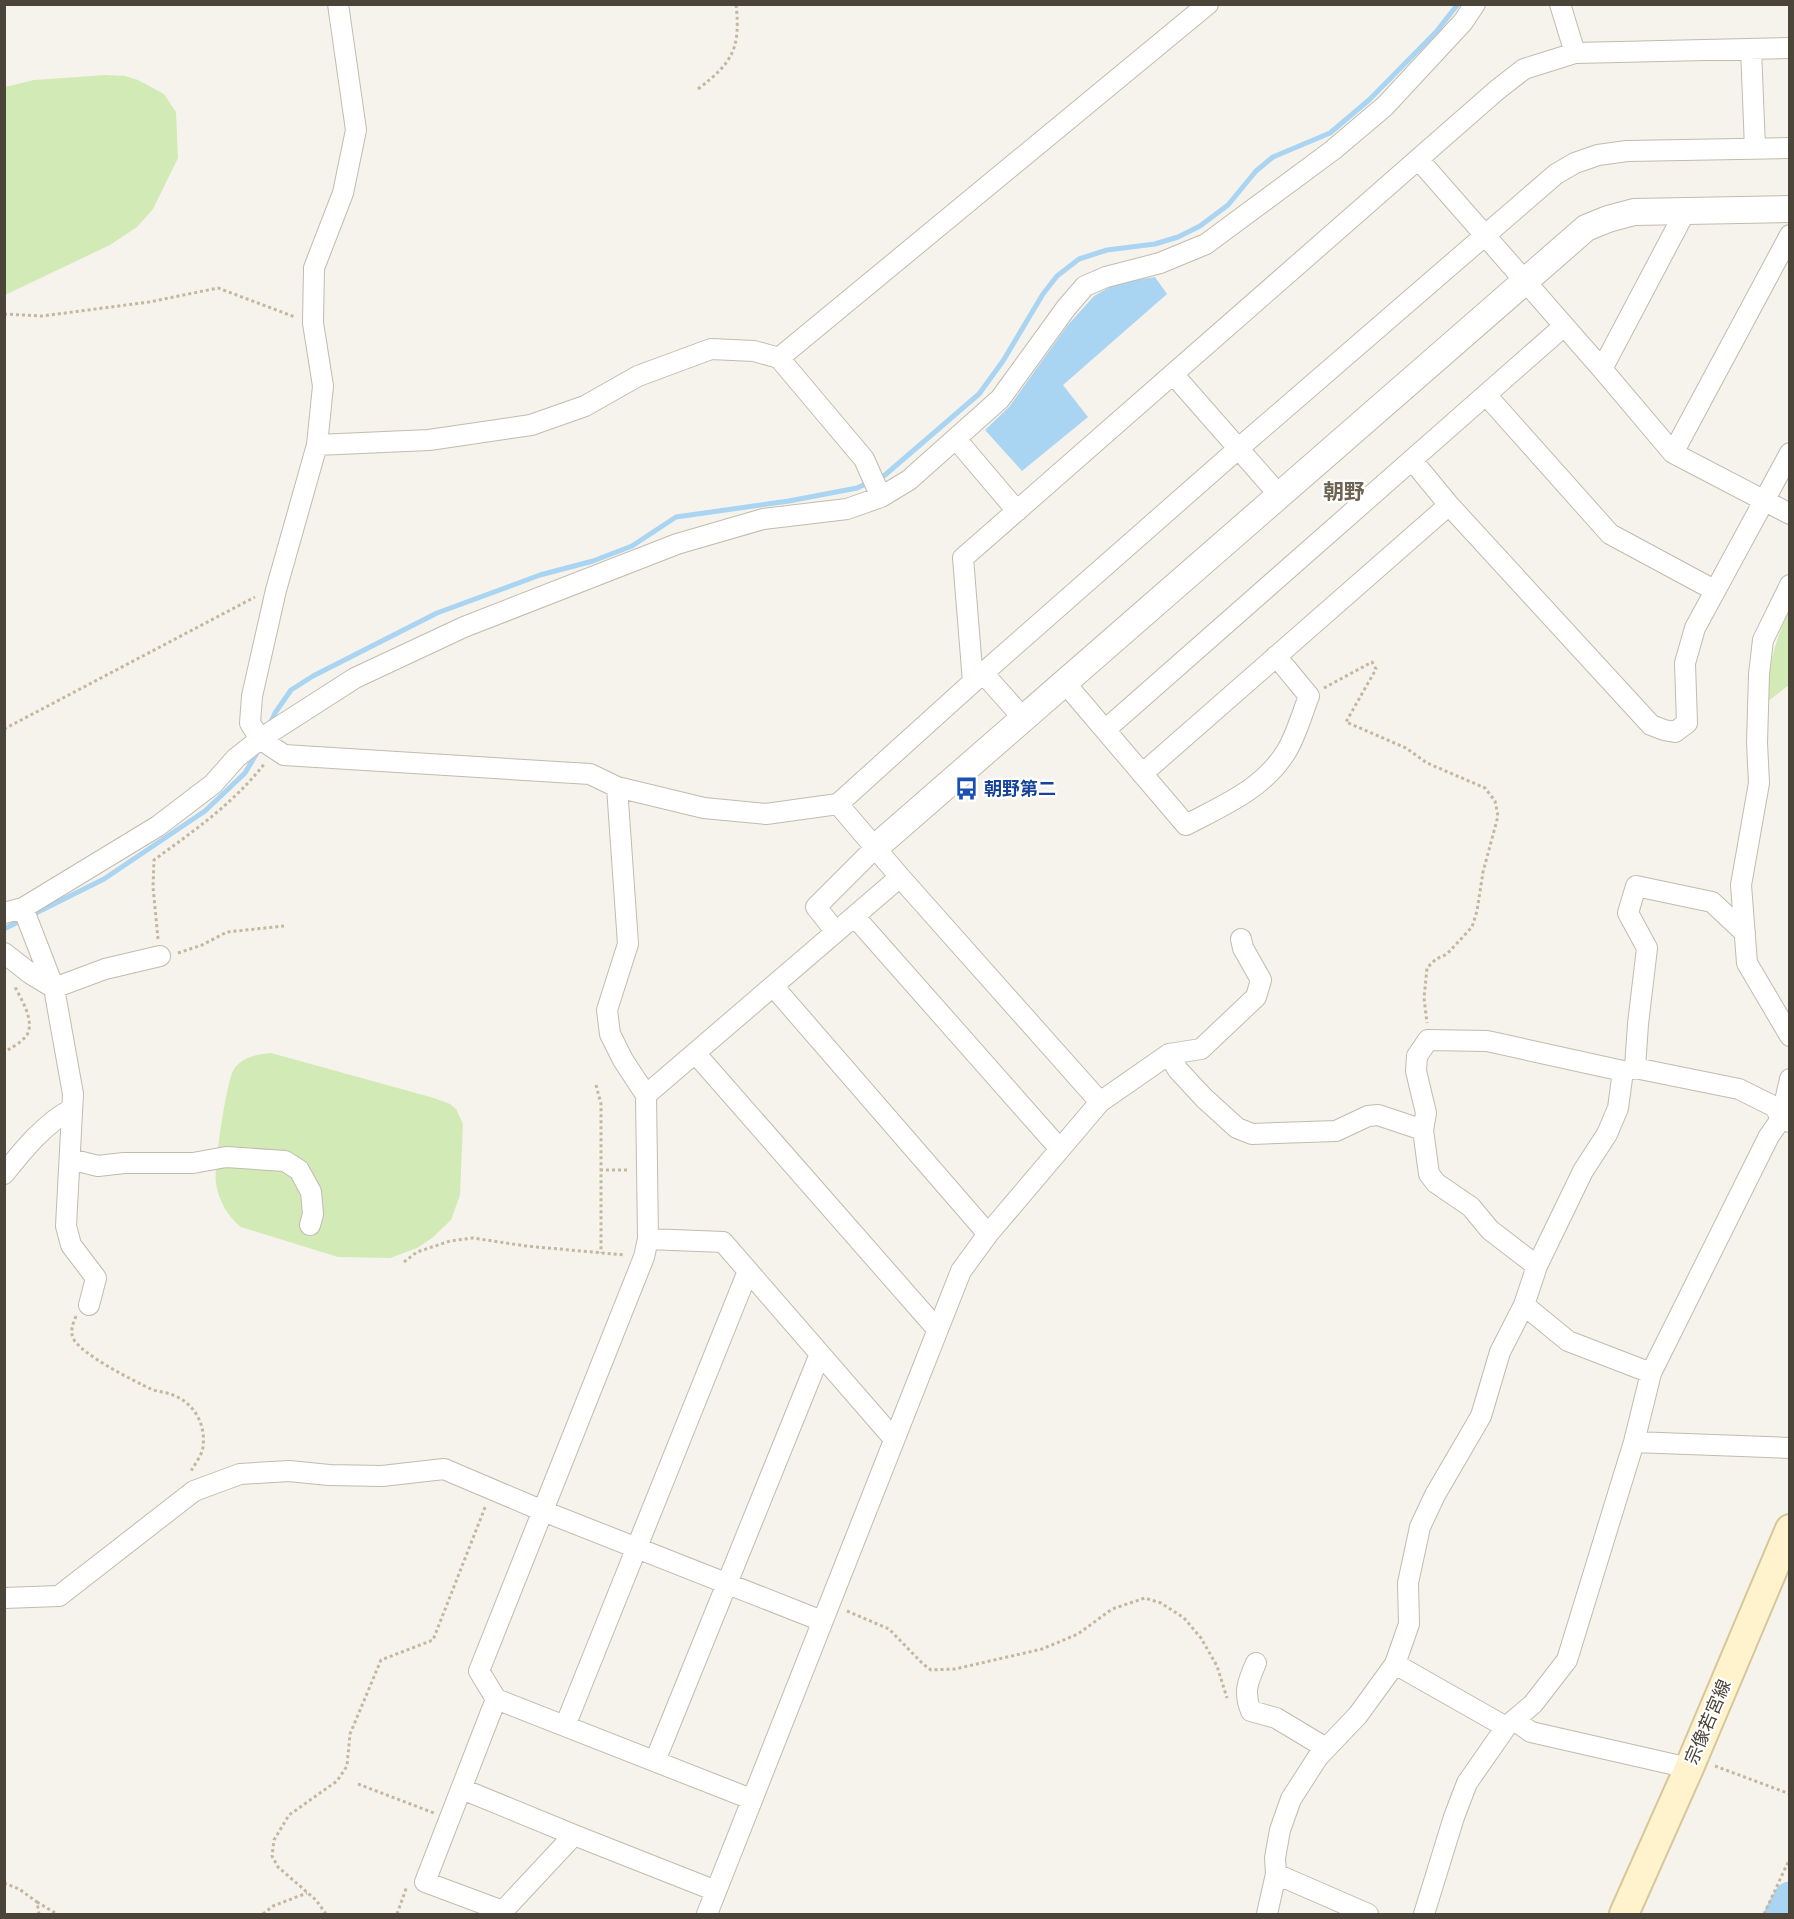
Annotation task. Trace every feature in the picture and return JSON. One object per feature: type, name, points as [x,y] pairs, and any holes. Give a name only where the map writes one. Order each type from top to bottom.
[{"type":"main road","name":"宗像若宮線","points":[[1624,1914],[1790,1529]]},
{"type":"street","points":[[338,4],[356,130],[343,193],[314,268],[313,323],[323,386],[317,445],[276,590],[252,696],[250,723],[268,744],[284,755],[590,774],[617,787],[704,808],[766,814],[838,804],[1239,448],[1556,174],[1598,154],[1627,151],[1790,148]]},
{"type":"street","points":[[779,358],[1208,4]]},
{"type":"street","points":[[89,1305],[96,1278],[71,1245],[66,1226],[73,1094],[54,988],[14,910],[158,826],[213,784],[236,758],[268,744],[355,678],[464,627],[677,544],[763,519],[847,509],[881,497],[909,480],[1000,399],[1066,308],[1085,286],[1106,277],[1160,263],[1206,244],[1333,150],[1385,106],[1463,22],[1475,4]]},
{"type":"street","points":[[1560,4],[1575,52]]},
{"type":"street","points":[[1024,719],[978,678],[963,558],[1497,90],[1524,69],[1575,52],[1790,48]]},
{"type":"street","points":[[1751,49],[1755,148]]},
{"type":"street","points":[[1419,160],[1673,453],[1790,514]]},
{"type":"street","points":[[836,932],[816,907],[876,848],[1586,228],[1634,212],[1790,209]]},
{"type":"street","points":[[1602,369],[1686,210]]},
{"type":"street","points":[[1673,453],[1790,235]]},
{"type":"street","points":[[1105,730],[1564,326]]},
{"type":"street","points":[[317,445],[429,440],[531,425],[585,406],[638,376],[711,349],[754,351],[779,358],[864,459],[881,497]]},
{"type":"street","points":[[1173,374],[1280,496]]},
{"type":"street","points":[[1487,396],[1610,534],[1714,590]]},
{"type":"street","points":[[956,439],[1017,511]]},
{"type":"street","points":[[1412,460],[1449,506],[1652,725],[1675,732],[1687,723],[1685,663],[1695,628],[1790,453]]},
{"type":"street","points":[[1142,774],[1449,506]]},
{"type":"street","points":[[1790,585],[1763,640],[1758,674],[1759,783],[1741,885],[1747,963],[1790,1036]]},
{"type":"street","points":[[1065,683],[1186,825],[1242,796],[1271,772],[1287,750],[1309,696],[1276,656]]},
{"type":"street","points":[[617,787],[628,944],[607,1010],[610,1034],[623,1060],[646,1095],[648,1169],[646,1248],[479,1671],[496,1699],[751,1799]]},
{"type":"street","points":[[838,804],[1100,1102]]},
{"type":"street","points":[[646,1095],[900,877]]},
{"type":"street","points":[[1267,1914],[1276,1874],[1275,1858],[1280,1830],[1291,1799],[1318,1757],[1358,1714],[1395,1664],[1409,1624],[1408,1583],[1420,1527],[1435,1495],[1481,1416],[1500,1352],[1524,1305],[1537,1266],[1582,1171],[1607,1134],[1618,1108],[1629,1070],[1638,1024],[1647,948],[1628,913],[1636,886],[1712,902],[1745,933]]},
{"type":"street","points":[[855,916],[1059,1148]]},
{"type":"street","points":[[707,1914],[961,1270],[1059,1148],[1100,1102],[1169,1054],[1201,1049],[1256,997],[1261,980],[1243,948],[1241,939]]},
{"type":"street","points":[[4,953],[54,988]]},
{"type":"street","points":[[54,988],[105,969],[160,956]]},
{"type":"street","points":[[773,986],[988,1234]]},
{"type":"street","points":[[1537,1266],[1490,1230],[1472,1207],[1436,1183],[1429,1174],[1423,1130],[1426,1113],[1416,1071],[1417,1056],[1428,1040],[1487,1041],[1629,1070],[1739,1089],[1775,1107],[1785,1120]]},
{"type":"street","points":[[696,1054],[937,1329]]},
{"type":"street","points":[[1169,1054],[1178,1070],[1204,1098],[1236,1128],[1252,1134],[1336,1131],[1368,1116],[1378,1115],[1423,1130]]},
{"type":"street","points":[[1424,1914],[1467,1783],[1510,1724],[1533,1704],[1567,1660],[1634,1442],[1651,1374],[1763,1146],[1785,1120],[1790,1079]]},
{"type":"street","points":[[4,1174],[19,1155],[59,1116],[72,1109]]},
{"type":"street","points":[[70,1159],[98,1166],[124,1163],[193,1163],[226,1156],[285,1161],[299,1170],[311,1192],[313,1214],[310,1225]]},
{"type":"street","points":[[646,1248],[723,1242],[894,1439]]},
{"type":"street","points":[[565,1726],[748,1270]]},
{"type":"street","points":[[1524,1305],[1568,1341],[1651,1374]]},
{"type":"street","points":[[655,1761],[820,1354]]},
{"type":"street","points":[[1634,1442],[1790,1448]]},
{"type":"street","points":[[4,1598],[59,1596],[194,1491],[240,1474],[289,1471],[382,1476],[444,1469],[728,1584],[825,1612]]},
{"type":"street","points":[[1256,1663],[1247,1682],[1251,1711],[1275,1718],[1326,1748]]},
{"type":"street","points":[[1395,1664],[1510,1724],[1531,1732],[1691,1763]]},
{"type":"street","points":[[496,1699],[425,1882],[503,1911],[574,1835]]},
{"type":"street","points":[[462,1789],[716,1891]]},
{"type":"street","points":[[1276,1874],[1368,1914]]},
{"type":"path","points":[[698,89],[719,72],[736,47],[738,25],[736,4]]},
{"type":"path","points":[[4,314],[42,316],[149,302],[218,288],[313,323]]},
{"type":"path","points":[[4,729],[253,597],[276,590]]},
{"type":"path","points":[[1309,696],[1372,662],[1376,669],[1346,722],[1406,748],[1427,763],[1485,788],[1495,801],[1498,816],[1483,872],[1472,927],[1447,954],[1437,958],[1427,968],[1424,998],[1428,1040]]},
{"type":"path","points":[[268,744],[248,786],[154,860],[153,886],[160,956],[183,952],[227,932],[284,926]]},
{"type":"path","points":[[8,1050],[26,1037],[30,1026],[24,1004],[9,977]]},
{"type":"path","points":[[596,1085],[601,1104],[601,1253]]},
{"type":"path","points":[[600,1170],[648,1169]]},
{"type":"path","points":[[404,1262],[417,1252],[450,1241],[473,1238],[601,1253],[646,1248]]},
{"type":"path","points":[[89,1305],[76,1315],[71,1328],[74,1340],[86,1352],[152,1390],[174,1395],[197,1411],[202,1427],[203,1448],[191,1471],[172,1495],[172,1508]]},
{"type":"path","points":[[326,1914],[316,1900],[278,1867],[272,1856],[274,1840],[289,1815],[337,1780],[347,1766],[350,1734],[381,1660],[433,1640],[492,1490]]},
{"type":"path","points":[[825,1612],[889,1629],[923,1664],[932,1670],[955,1669],[1042,1649],[1078,1634],[1112,1609],[1145,1599],[1161,1603],[1184,1618],[1202,1638],[1217,1666],[1229,1701],[1251,1711]]},
{"type":"path","points":[[1691,1763],[1790,1794]]},
{"type":"path","points":[[358,1784],[450,1819]]},
{"type":"path","points":[[1764,1914],[1790,1858]]},
{"type":"path","points":[[397,1914],[405,1887],[412,1882],[425,1882]]},
{"type":"path","points":[[4,1883],[19,1889],[57,1914]]},
{"type":"path","points":[[263,1914],[273,1906],[307,1893]]},
{"type":"path","points":[[37,1902],[39,1914]]},
{"type":"green space","points":[[106,75],[125,76],[138,80],[164,94],[176,112],[178,158],[153,209],[137,227],[110,245],[5,295],[5,87],[34,80]]},
{"type":"green space","points":[[1789,613],[1789,685],[1767,702],[1773,656]]},
{"type":"green space","points":[[271,1053],[434,1098],[456,1109],[463,1124],[460,1195],[451,1220],[432,1238],[417,1248],[390,1258],[338,1257],[241,1227],[236,1223],[225,1208],[216,1184],[224,1107],[231,1077],[237,1065],[251,1057]]},
{"type":"water","points":[[1155,277],[1167,294],[1063,385],[1088,417],[1022,471],[985,430],[1009,407],[1067,326],[1094,296],[1117,283]]},
{"type":"waterway","points":[[270,724],[291,690],[313,676],[437,613],[540,575],[593,561],[632,546],[676,517],[789,501],[857,488],[885,475],[979,394],[1003,361],[1043,294],[1057,276],[1079,259],[1107,250],[1155,244],[1178,237],[1200,226],[1228,205],[1256,171],[1273,157],[1330,133],[1369,100],[1436,32],[1458,4]]},
{"type":"waterway","points":[[4,929],[104,879],[205,811],[245,773],[261,746]]},
{"type":"waterway","points":[[1781,1914],[1790,1898]]},
{"type":"place","name":"朝野第二","points":[[966,789]]},
{"type":"district","name":"朝野","points":[[1344,492]]}]
